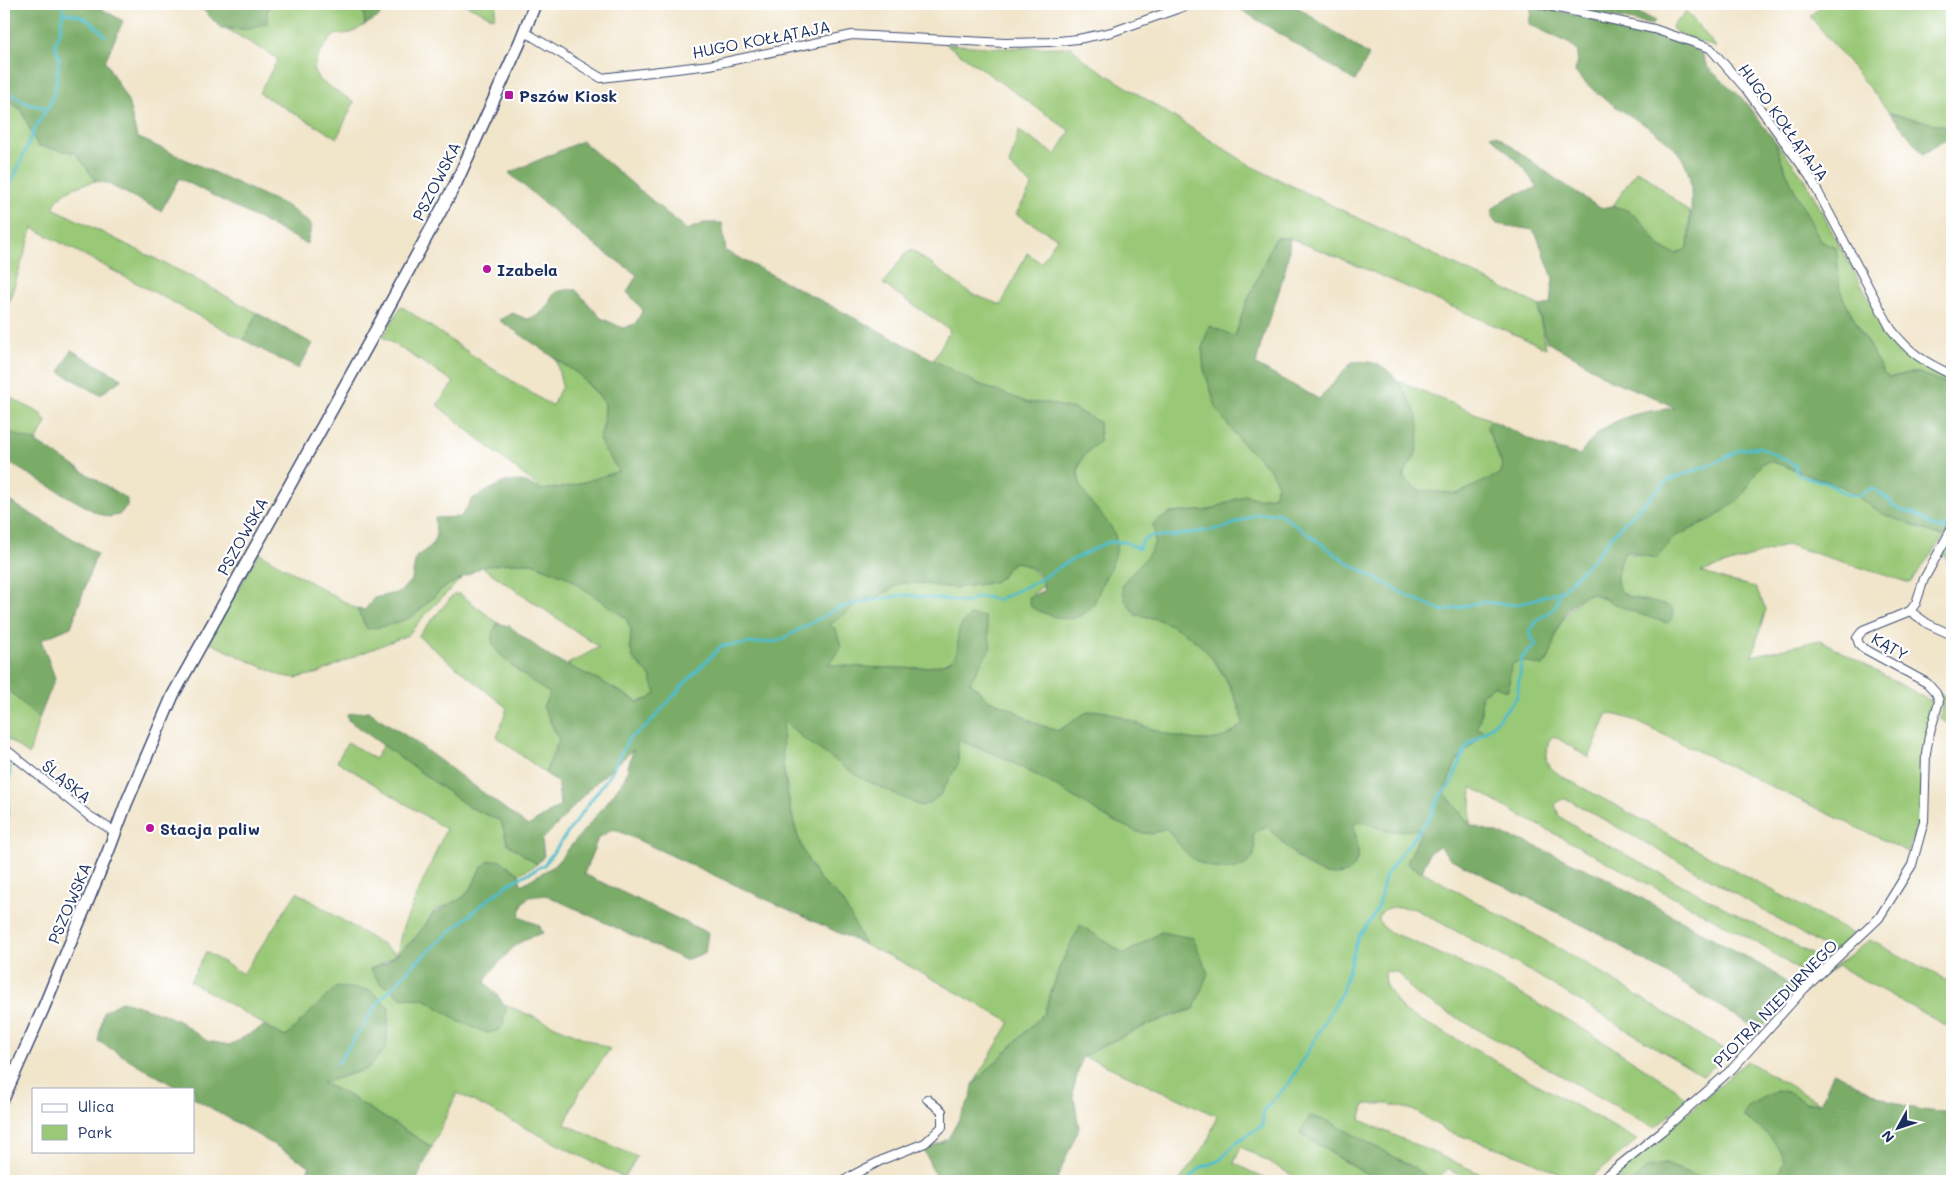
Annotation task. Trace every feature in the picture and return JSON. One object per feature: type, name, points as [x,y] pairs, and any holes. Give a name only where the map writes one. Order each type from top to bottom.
[{"type":"main road","name":"PSZOWSKA","points":[[4,1097],[43,1009],[173,695],[456,183],[525,32],[535,4]]},
{"type":"street","name":"HUGO KOŁŁĄTAJA","points":[[525,32],[601,78],[710,66],[852,35],[1005,43],[1078,39],[1112,32],[1191,4]]},
{"type":"street","name":"HUGO KOŁŁĄTAJA","points":[[1540,4],[1654,29],[1710,48],[1746,89],[1810,177],[1891,329],[1905,347],[1929,364],[1952,375]]},
{"type":"street","points":[[1952,528],[1924,579],[1916,602],[1910,611],[1928,624],[1952,635]]},
{"type":"street","name":"KĄTY","points":[[1910,611],[1863,630],[1858,634],[1858,641],[1863,648],[1927,683],[1936,693]]},
{"type":"street","name":"PIOTRA NIEDURNEGO","points":[[1600,1181],[1662,1131],[1732,1069],[1804,989],[1880,918],[1912,865],[1924,812],[1926,754],[1938,705],[1936,693]]},
{"type":"street","name":"ŚLĄSKA","points":[[4,748],[88,815],[116,832]]},
{"type":"street","points":[[844,1181],[884,1159],[925,1143],[942,1127],[942,1111],[927,1099]]},
{"type":"green space","points":[[4,4],[93,4],[123,21],[105,61],[128,101],[137,137],[287,206],[312,225],[307,244],[179,178],[161,211],[106,183],[96,181],[76,153],[38,146],[21,110],[4,97]]},
{"type":"green space","points":[[197,4],[271,4],[267,11],[267,23],[246,29],[221,28]]},
{"type":"green space","points":[[271,4],[360,4],[364,8],[365,25],[351,33],[334,35],[320,52],[313,69],[319,80],[354,102],[337,138],[259,93],[278,59],[227,29],[246,29],[267,11]]},
{"type":"green space","points":[[360,4],[379,4],[380,16],[365,25],[363,8]]},
{"type":"green space","points":[[464,4],[497,4],[494,18]]},
{"type":"green space","points":[[1232,4],[1293,4],[1369,55],[1355,81]]},
{"type":"green space","points":[[1532,4],[1652,36],[1676,40],[1702,53],[1707,67],[1742,98],[1775,141],[1797,196],[1821,241],[1836,247],[1840,290],[1882,370],[1889,378],[1909,373],[1919,373],[1952,386],[1952,520],[1944,537],[1883,514],[1841,486],[1770,461],[1762,463],[1743,495],[1736,502],[1714,518],[1674,537],[1657,558],[1628,551],[1624,552],[1618,573],[1617,581],[1619,588],[1629,597],[1668,606],[1673,610],[1673,618],[1667,623],[1629,610],[1599,596],[1592,594],[1581,597],[1571,606],[1560,623],[1549,657],[1543,666],[1523,661],[1515,662],[1511,665],[1508,690],[1503,690],[1495,685],[1481,695],[1481,714],[1477,728],[1484,731],[1456,762],[1444,792],[1470,825],[1526,842],[1604,877],[1771,971],[1797,991],[1759,1030],[1602,935],[1451,859],[1439,846],[1429,853],[1422,872],[1407,863],[1422,829],[1389,831],[1365,822],[1354,823],[1358,850],[1355,864],[1346,873],[1332,875],[1311,867],[1292,852],[1268,827],[1261,828],[1253,834],[1254,854],[1247,863],[1232,869],[1215,868],[1192,858],[1181,848],[1166,828],[1152,834],[1138,832],[1111,820],[1049,782],[1000,756],[958,740],[958,764],[940,795],[928,804],[920,806],[859,777],[804,739],[784,721],[783,759],[785,780],[788,801],[800,842],[817,876],[843,903],[865,945],[614,829],[598,838],[584,874],[708,933],[705,953],[685,960],[546,895],[530,897],[523,902],[519,917],[539,925],[543,933],[528,938],[514,947],[489,974],[485,982],[506,1008],[503,1025],[499,1030],[488,1033],[460,1022],[425,999],[399,997],[393,990],[380,983],[370,969],[386,963],[414,940],[434,913],[464,897],[472,888],[480,869],[489,861],[500,860],[519,874],[521,885],[554,866],[606,804],[625,778],[633,750],[590,788],[542,840],[544,856],[537,864],[508,844],[501,821],[469,807],[348,720],[347,714],[368,711],[411,739],[528,826],[560,806],[558,783],[545,773],[559,740],[543,706],[550,694],[517,670],[500,655],[495,647],[492,636],[498,623],[509,626],[550,657],[597,679],[638,702],[649,699],[656,693],[649,674],[634,660],[630,647],[631,629],[626,618],[567,577],[532,563],[508,563],[482,567],[443,588],[412,617],[386,626],[367,629],[357,609],[365,610],[374,598],[400,592],[412,579],[416,557],[431,546],[436,536],[435,518],[461,517],[472,499],[504,482],[522,481],[542,490],[571,486],[619,471],[599,439],[604,425],[605,403],[599,395],[577,373],[499,320],[512,313],[527,319],[538,315],[559,291],[576,290],[601,318],[623,328],[635,324],[643,310],[627,292],[637,275],[584,237],[509,173],[582,141],[687,230],[704,223],[722,223],[726,251],[976,383],[1029,403],[1048,403],[1074,409],[1099,422],[1100,441],[1082,459],[1078,474],[1084,493],[1108,523],[1113,531],[1117,545],[1111,566],[1094,603],[1088,611],[1081,616],[1065,618],[1048,615],[1031,607],[1029,597],[1043,591],[1042,580],[1030,567],[1014,562],[1007,568],[1003,576],[994,582],[957,588],[920,583],[901,583],[880,596],[859,603],[829,625],[836,629],[841,647],[828,665],[911,668],[942,664],[951,660],[956,653],[960,628],[970,615],[985,617],[991,647],[970,682],[987,699],[1012,709],[1032,722],[1057,731],[1084,714],[1099,711],[1114,714],[1160,732],[1176,736],[1206,740],[1220,738],[1233,732],[1243,722],[1229,684],[1219,667],[1206,651],[1175,627],[1156,619],[1136,615],[1125,600],[1122,586],[1154,546],[1153,524],[1170,513],[1210,510],[1245,495],[1258,499],[1275,495],[1277,482],[1269,468],[1241,442],[1217,410],[1204,369],[1202,349],[1209,326],[1235,336],[1244,309],[1275,238],[1290,238],[1288,254],[1285,270],[1264,333],[1256,365],[1319,399],[1352,362],[1373,363],[1388,371],[1400,384],[1415,411],[1418,421],[1419,435],[1416,451],[1403,478],[1417,490],[1457,494],[1500,474],[1503,467],[1487,427],[1491,420],[1542,445],[1580,455],[1597,434],[1615,422],[1644,412],[1675,408],[1656,398],[1610,380],[1577,358],[1547,342],[1539,314],[1540,306],[1550,304],[1553,278],[1537,236],[1533,230],[1497,224],[1492,218],[1492,210],[1503,201],[1518,193],[1538,188],[1522,166],[1490,135],[1496,135],[1556,179],[1600,208],[1613,206],[1629,211],[1643,223],[1661,248],[1676,254],[1688,248],[1691,187],[1687,168],[1682,158],[1656,132],[1610,102],[1579,77],[1575,72],[1578,52],[1570,44],[1529,24]]},
{"type":"green space","points":[[1550,4],[1617,8],[1643,15],[1655,21],[1652,25]]},
{"type":"green space","points":[[1823,4],[1952,4],[1952,128],[1890,113],[1810,16]]},
{"type":"green space","points":[[1686,11],[1717,48],[1673,30],[1672,26]]},
{"type":"green space","points":[[946,44],[1001,48],[1072,47],[1084,60],[1253,167],[1540,306],[1539,314],[1546,348],[1290,238],[1276,238],[1244,309],[1235,337],[1209,327],[1202,349],[1204,369],[1217,410],[1241,442],[1269,468],[1277,482],[1275,495],[1258,499],[1245,495],[1210,510],[1170,513],[1153,524],[1155,538],[1151,552],[1122,586],[1136,615],[1161,620],[1183,631],[1203,648],[1221,671],[1235,697],[1243,722],[1233,732],[1220,738],[1206,740],[1176,736],[1114,714],[1099,711],[1084,714],[1057,731],[1032,722],[1011,709],[987,699],[970,681],[991,647],[960,629],[956,654],[950,661],[941,665],[910,668],[873,668],[828,665],[841,647],[828,626],[858,603],[880,596],[901,583],[920,583],[957,588],[994,582],[1003,576],[1007,568],[1014,562],[1028,567],[1044,585],[1029,597],[1101,585],[1111,567],[1109,525],[1095,510],[1081,489],[1078,472],[1082,458],[1090,449],[1044,403],[1029,403],[976,383],[933,361],[950,330],[883,284],[903,256],[912,250],[970,293],[1001,305],[1027,253],[1041,263],[1057,238],[1016,214],[1032,186],[1009,165],[1019,131],[1056,155],[1070,131]]},
{"type":"green space","points":[[4,97],[21,110],[38,146],[76,153],[96,181],[65,193],[53,208],[186,274],[257,313],[244,340],[33,228],[4,317]]},
{"type":"green space","points":[[1890,113],[1952,128],[1952,136],[1923,154]]},
{"type":"green space","points":[[1775,141],[1805,179],[1841,249],[1899,351],[1952,381],[1952,386],[1919,373],[1909,373],[1889,378],[1882,370],[1840,290],[1836,247],[1821,241],[1789,180]]},
{"type":"green space","points":[[1636,171],[1648,177],[1690,213],[1688,248],[1676,254],[1661,248],[1643,223],[1629,211],[1613,206]]},
{"type":"green space","points":[[401,306],[490,367],[552,406],[562,386],[556,360],[577,373],[605,403],[604,425],[599,439],[620,472],[571,486],[542,490],[437,405],[454,382],[383,337]]},
{"type":"green space","points":[[257,313],[313,344],[298,369],[244,340]]},
{"type":"green space","points":[[71,350],[122,379],[100,395],[60,372]]},
{"type":"green space","points":[[1399,381],[1491,420],[1487,428],[1503,467],[1500,474],[1457,494],[1417,490],[1403,478],[1407,466],[1415,456],[1414,409]]},
{"type":"green space","points":[[4,394],[41,414],[46,422],[36,442],[4,430]]},
{"type":"green space","points":[[4,430],[36,442],[127,499],[127,506],[119,515],[108,517],[95,512],[4,460]]},
{"type":"green space","points":[[1770,461],[1841,486],[1913,526],[1944,537],[1910,583],[1788,545],[1701,572],[1755,587],[1766,609],[1752,656],[1820,640],[1936,704],[1921,814],[1908,852],[1631,719],[1608,713],[1589,758],[1554,736],[1549,740],[1546,760],[1551,768],[1561,776],[1855,935],[1834,953],[1707,877],[1565,798],[1555,804],[1559,816],[1578,829],[1822,960],[1808,976],[1751,939],[1503,806],[1472,787],[1470,825],[1444,792],[1456,762],[1484,732],[1477,728],[1481,714],[1481,695],[1495,685],[1503,690],[1508,690],[1511,665],[1515,662],[1523,661],[1543,666],[1548,661],[1558,628],[1582,596],[1593,594],[1667,623],[1673,618],[1673,610],[1660,604],[1627,596],[1620,591],[1617,583],[1618,570],[1624,552],[1657,558],[1674,537],[1709,521],[1747,489],[1762,463]]},
{"type":"green space","points":[[4,498],[97,553],[71,627],[41,640],[55,678],[39,719],[4,686]]},
{"type":"green space","points":[[1952,520],[1952,565],[1945,557],[1948,540],[1944,537]]},
{"type":"green space","points":[[259,553],[357,609],[367,629],[386,626],[412,617],[443,588],[465,575],[408,635],[319,673],[296,678],[282,676],[208,642]]},
{"type":"green space","points":[[508,563],[532,563],[567,577],[626,618],[631,629],[630,647],[634,660],[649,674],[656,693],[649,699],[638,702],[597,679],[566,665],[599,647],[482,567]]},
{"type":"green space","points":[[454,594],[460,594],[498,623],[493,637],[498,652],[550,694],[543,706],[559,740],[545,773],[497,737],[507,708],[418,636]]},
{"type":"green space","points":[[4,686],[39,719],[29,755],[4,736]]},
{"type":"green space","points":[[1938,692],[1952,700],[1952,726],[1940,719],[1942,702]]},
{"type":"green space","points":[[783,720],[804,739],[940,795],[958,764],[958,740],[1000,756],[1049,782],[1111,820],[1138,832],[1152,834],[1166,828],[1200,863],[1218,869],[1255,849],[1253,834],[1261,828],[1268,827],[1294,854],[1310,867],[1332,874],[1346,872],[1356,862],[1358,850],[1353,823],[1359,820],[1378,828],[1423,829],[1407,863],[1589,965],[1729,1053],[1703,1076],[1530,971],[1415,909],[1392,907],[1383,911],[1378,920],[1386,930],[1481,972],[1585,1030],[1675,1088],[1686,1100],[1655,1128],[1416,995],[1397,972],[1384,971],[1385,984],[1404,1012],[1637,1140],[1587,1181],[1575,1181],[1523,1157],[1447,1131],[1413,1110],[1388,1104],[1365,1104],[1360,1120],[1497,1181],[1468,1181],[1448,1168],[1438,1181],[1434,1181],[1413,1167],[1330,1122],[1310,1116],[1300,1134],[1377,1181],[1303,1181],[1241,1147],[1234,1163],[1269,1181],[1179,1181],[1207,1143],[1217,1116],[1096,1061],[1082,1057],[1151,1024],[1194,1009],[1161,932],[1125,954],[1060,966],[1044,1013],[973,1085],[1010,1022],[902,962],[865,945],[840,899],[818,878],[800,846],[790,805],[782,758]]},
{"type":"green space","points":[[348,742],[375,759],[383,745],[469,807],[501,821],[508,844],[537,864],[519,874],[500,860],[480,869],[468,892],[458,900],[435,910],[422,929],[397,954],[402,929],[446,829],[337,761]]},
{"type":"green space","points":[[297,892],[397,954],[370,969],[380,983],[393,990],[399,997],[425,999],[460,1022],[488,1033],[505,1008],[503,1004],[610,1049],[578,1094],[565,1124],[637,1157],[624,1178],[457,1093],[432,1147],[346,1094],[322,1083],[367,1069],[386,1048],[389,1007],[297,1027],[285,1037],[190,981],[206,952],[243,974]]},
{"type":"green space","points":[[1080,925],[1125,954],[1161,932],[1193,938],[1208,973],[1194,1009],[1179,1013],[1123,1036],[1082,1057],[1073,1091],[1079,1128],[1056,1181],[935,1181],[937,1180],[924,1150],[948,1139],[971,1097],[973,1085],[1044,1013],[1060,966]]},
{"type":"green space","points":[[1870,940],[1952,983],[1952,1029],[1838,966],[1820,977]]},
{"type":"green space","points":[[336,987],[370,990],[389,1007],[386,1048],[367,1069],[322,1083],[346,1094],[432,1147],[417,1179],[421,1181],[302,1181],[310,1166],[195,1099],[195,1088],[177,1088],[98,1041],[104,1011],[123,1001],[164,1014],[179,1021],[207,1041],[230,1045],[264,1026],[285,1037]]},
{"type":"green space","points":[[1747,1061],[1820,1103],[1806,1103],[1791,1093],[1777,1090],[1764,1098],[1753,1123],[1769,1135],[1780,1150],[1784,1163],[1776,1175],[1780,1181],[1709,1181],[1665,1164],[1648,1167],[1634,1181],[1610,1181]]},
{"type":"green space","points":[[1834,1072],[1876,1094],[1918,1109],[1951,1112],[1952,1102],[1952,1181],[1780,1181],[1776,1175],[1784,1163],[1778,1147],[1769,1136],[1744,1116],[1747,1106],[1777,1090],[1791,1093],[1806,1103],[1820,1103]]},
{"type":"green space","points":[[1310,1116],[1330,1122],[1413,1167],[1434,1181],[1377,1181],[1300,1133]]},
{"type":"green space","points":[[1665,1164],[1709,1181],[1634,1181],[1648,1167]]},
{"type":"waterway","points":[[4,200],[36,126],[49,106],[56,85],[59,58],[55,44],[60,31],[64,4]]},
{"type":"waterway","points":[[63,13],[69,13],[86,19],[105,36]]},
{"type":"waterway","points":[[4,90],[28,104],[48,108]]},
{"type":"waterway","points":[[338,1063],[378,1003],[415,963],[481,905],[510,883],[544,865],[611,773],[629,738],[646,727],[721,646],[779,641],[838,608],[872,600],[904,595],[966,603],[981,597],[997,600],[1038,581],[1064,564],[1108,542],[1125,542],[1139,549],[1142,541],[1151,536],[1171,536],[1224,528],[1257,514],[1279,513],[1348,563],[1410,597],[1443,611],[1481,602],[1516,605],[1561,591],[1595,557],[1618,529],[1668,480],[1715,463],[1739,450],[1760,447],[1795,465],[1796,472],[1799,475],[1831,484],[1844,494],[1861,496],[1872,488],[1891,501],[1893,506],[1916,514],[1931,525],[1944,530],[1952,517]]},
{"type":"waterway","points":[[1188,1181],[1200,1168],[1220,1160],[1238,1141],[1262,1126],[1264,1110],[1290,1082],[1342,992],[1358,937],[1371,920],[1379,905],[1385,877],[1432,814],[1441,794],[1451,784],[1467,746],[1493,725],[1517,697],[1522,657],[1536,645],[1529,632],[1538,620],[1555,608],[1561,591]]},
{"type":"waterway","points":[[4,722],[7,740]]},
{"type":"waterway","points":[[4,871],[8,836],[10,766]]},
{"type":"place","name":"Pszów Kiosk","points":[[509,95]]},
{"type":"place","name":"Izabela","points":[[487,269]]},
{"type":"place","name":"Stacja paliw","points":[[150,828]]}]
